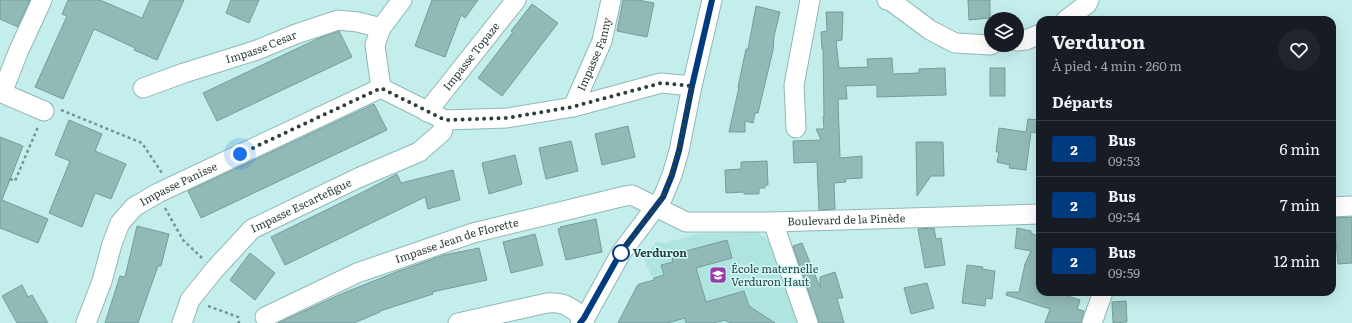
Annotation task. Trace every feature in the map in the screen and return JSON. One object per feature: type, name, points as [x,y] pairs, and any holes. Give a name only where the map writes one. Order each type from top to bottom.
[{"type":"street","points":[[42,0],[1,92],[44,111]]},
{"type":"street","points":[[402,0],[381,28],[375,45],[381,88],[445,120],[507,118],[572,107],[661,83],[692,86]]},
{"type":"street","name":"Impasse Topaze","points":[[427,112],[516,0]]},
{"type":"street","name":"Impasse Fanny","points":[[572,107],[602,41],[611,0]]},
{"type":"street","points":[[458,323],[556,302],[564,304],[582,320],[621,252],[663,197],[672,175],[679,151],[712,0]]},
{"type":"street","points":[[796,128],[794,85],[810,0]]},
{"type":"street","points":[[887,0],[891,1],[930,30],[955,43],[984,45]]},
{"type":"street","points":[[1071,16],[1087,4],[1089,0]]},
{"type":"street","name":"Impasse Cesar","points":[[143,88],[184,73],[257,50],[296,34],[338,20],[358,22],[381,28]]},
{"type":"street","points":[[1024,40],[1036,36]]},
{"type":"street","name":"Impasse Panisse","points":[[86,323],[102,281],[112,244],[120,223],[134,207],[169,188],[381,88]]},
{"type":"street","name":"Impasse Escartefigue","points":[[182,323],[190,300],[252,229],[358,178],[419,152],[442,132],[445,120]]},
{"type":"street","name":"Impasse Jean de Florette","points":[[264,317],[357,273],[473,233],[632,195],[656,207]]},
{"type":"street","points":[[1336,207],[1352,206]]},
{"type":"street","name":"Boulevard de la Pinède","points":[[656,207],[686,222],[773,222],[1036,214]]},
{"type":"street","points":[[773,222],[808,323]]},
{"type":"street","points":[[1092,323],[1102,296]]},
{"type":"path","points":[[10,179],[15,181],[44,111],[51,106],[142,143],[166,179],[169,188]]},
{"type":"path","points":[[172,221],[183,240],[215,270]]},
{"type":"path","points":[[190,300],[238,317],[239,323]]},
{"type":"shaded area","name":"École maternelle Verduron Haut","points":[[757,232],[771,242],[800,323],[667,323],[659,304],[653,280],[644,259],[656,242],[666,243],[696,234]]},
{"type":"building","points":[[0,0],[30,0],[18,27],[0,19]]},
{"type":"building","points":[[68,0],[100,0],[142,18],[150,0],[184,0],[157,60],[94,29],[63,99],[35,87],[67,16],[62,14]]},
{"type":"building","points":[[231,0],[259,0],[249,23],[226,13]]},
{"type":"building","points":[[432,0],[478,0],[465,18],[461,15],[445,57],[415,46]]},
{"type":"building","points":[[623,0],[638,0],[654,3],[647,37],[617,31]]},
{"type":"building","points":[[968,0],[990,0],[990,12],[984,12],[984,19],[969,20]]},
{"type":"building","points":[[532,4],[558,23],[502,96],[478,78]]},
{"type":"building","points":[[756,6],[780,12],[774,36],[773,50],[758,113],[755,113],[753,123],[745,121],[745,132],[729,132],[746,49],[748,49]]},
{"type":"building","points":[[826,12],[843,12],[842,40],[836,41],[839,68],[868,67],[867,59],[892,58],[893,74],[919,73],[919,69],[945,68],[946,95],[877,97],[877,85],[846,86],[847,99],[838,99],[840,158],[862,156],[862,178],[845,179],[846,182],[834,183],[835,209],[819,210],[817,162],[794,163],[793,141],[821,140],[816,129],[824,129],[823,49],[821,32],[827,31]]},
{"type":"building","points":[[339,31],[352,57],[217,121],[203,93],[317,39]]},
{"type":"building","points":[[990,68],[1005,68],[1005,96],[990,96]]},
{"type":"building","points":[[374,104],[387,130],[201,218],[188,191]]},
{"type":"building","points":[[1028,119],[1036,120],[1036,133],[1031,132],[1026,170],[1009,168],[1010,165],[997,162],[999,152],[996,152],[999,128],[1026,132]]},
{"type":"building","points":[[69,120],[102,134],[95,151],[126,164],[111,199],[95,193],[82,227],[49,213],[70,161],[55,155]]},
{"type":"building","points":[[628,126],[635,157],[602,165],[595,134]]},
{"type":"building","points":[[0,137],[23,146],[2,200],[48,219],[38,243],[0,228]]},
{"type":"building","points":[[571,141],[578,171],[546,179],[539,148]]},
{"type":"building","points":[[916,142],[943,142],[944,176],[931,176],[917,196]]},
{"type":"building","points":[[515,155],[522,184],[489,194],[482,163]]},
{"type":"building","points":[[767,161],[768,185],[765,185],[765,188],[759,188],[759,194],[744,194],[744,192],[726,193],[725,170],[741,169],[741,162]]},
{"type":"building","points":[[453,170],[460,200],[428,209],[425,197],[285,265],[271,237],[397,174],[401,183]]},
{"type":"building","points":[[1352,217],[1352,263],[1338,264],[1336,218]]},
{"type":"building","points":[[596,219],[602,252],[566,260],[558,229],[561,228],[560,227]]},
{"type":"building","points":[[137,226],[169,234],[161,266],[158,266],[138,323],[105,323],[120,276],[125,277]]},
{"type":"building","points":[[934,228],[936,239],[941,238],[945,265],[925,268],[918,229]]},
{"type":"building","points":[[1017,228],[1031,231],[1031,233],[1036,236],[1036,296],[1068,296],[1080,300],[1077,309],[1084,311],[1081,323],[1045,323],[1050,309],[1006,295],[1007,292],[1019,292],[1025,264],[1031,251],[1015,248]]},
{"type":"building","points":[[535,234],[543,265],[511,273],[503,242]]},
{"type":"building","points":[[727,240],[732,258],[696,268],[706,302],[744,291],[749,306],[775,323],[730,323],[725,320],[713,323],[686,323],[685,318],[667,323],[618,323],[637,286],[664,275],[661,265],[673,262],[671,255]]},
{"type":"building","points":[[802,243],[820,287],[820,277],[835,272],[843,298],[837,298],[844,323],[819,323],[793,246]]},
{"type":"building","points":[[479,248],[487,280],[432,292],[433,294],[380,311],[354,323],[278,323],[341,294],[396,272],[444,255]]},
{"type":"building","points":[[250,253],[275,273],[255,300],[230,280]]},
{"type":"building","points":[[967,265],[983,267],[982,269],[995,271],[992,299],[986,298],[985,306],[962,303]]},
{"type":"building","points":[[927,283],[934,308],[911,314],[904,288]]},
{"type":"building","points":[[22,285],[28,297],[32,295],[48,323],[17,323],[2,296]]},
{"type":"building","points":[[1126,301],[1127,322],[1113,323],[1112,302]]},
{"type":"bus line","name":"2","points":[[580,323],[621,252],[663,197],[672,175],[679,151],[712,0]]},
{"type":"place","name":"Verduron","points":[[621,253]]},
{"type":"place","name":"École maternelle Verduron Haut","points":[[718,275]]},
{"type":"route","points":[[240,154],[381,88],[445,120],[507,118],[572,107],[661,83],[692,86],[679,151],[668,186],[663,197],[621,253]]}]
